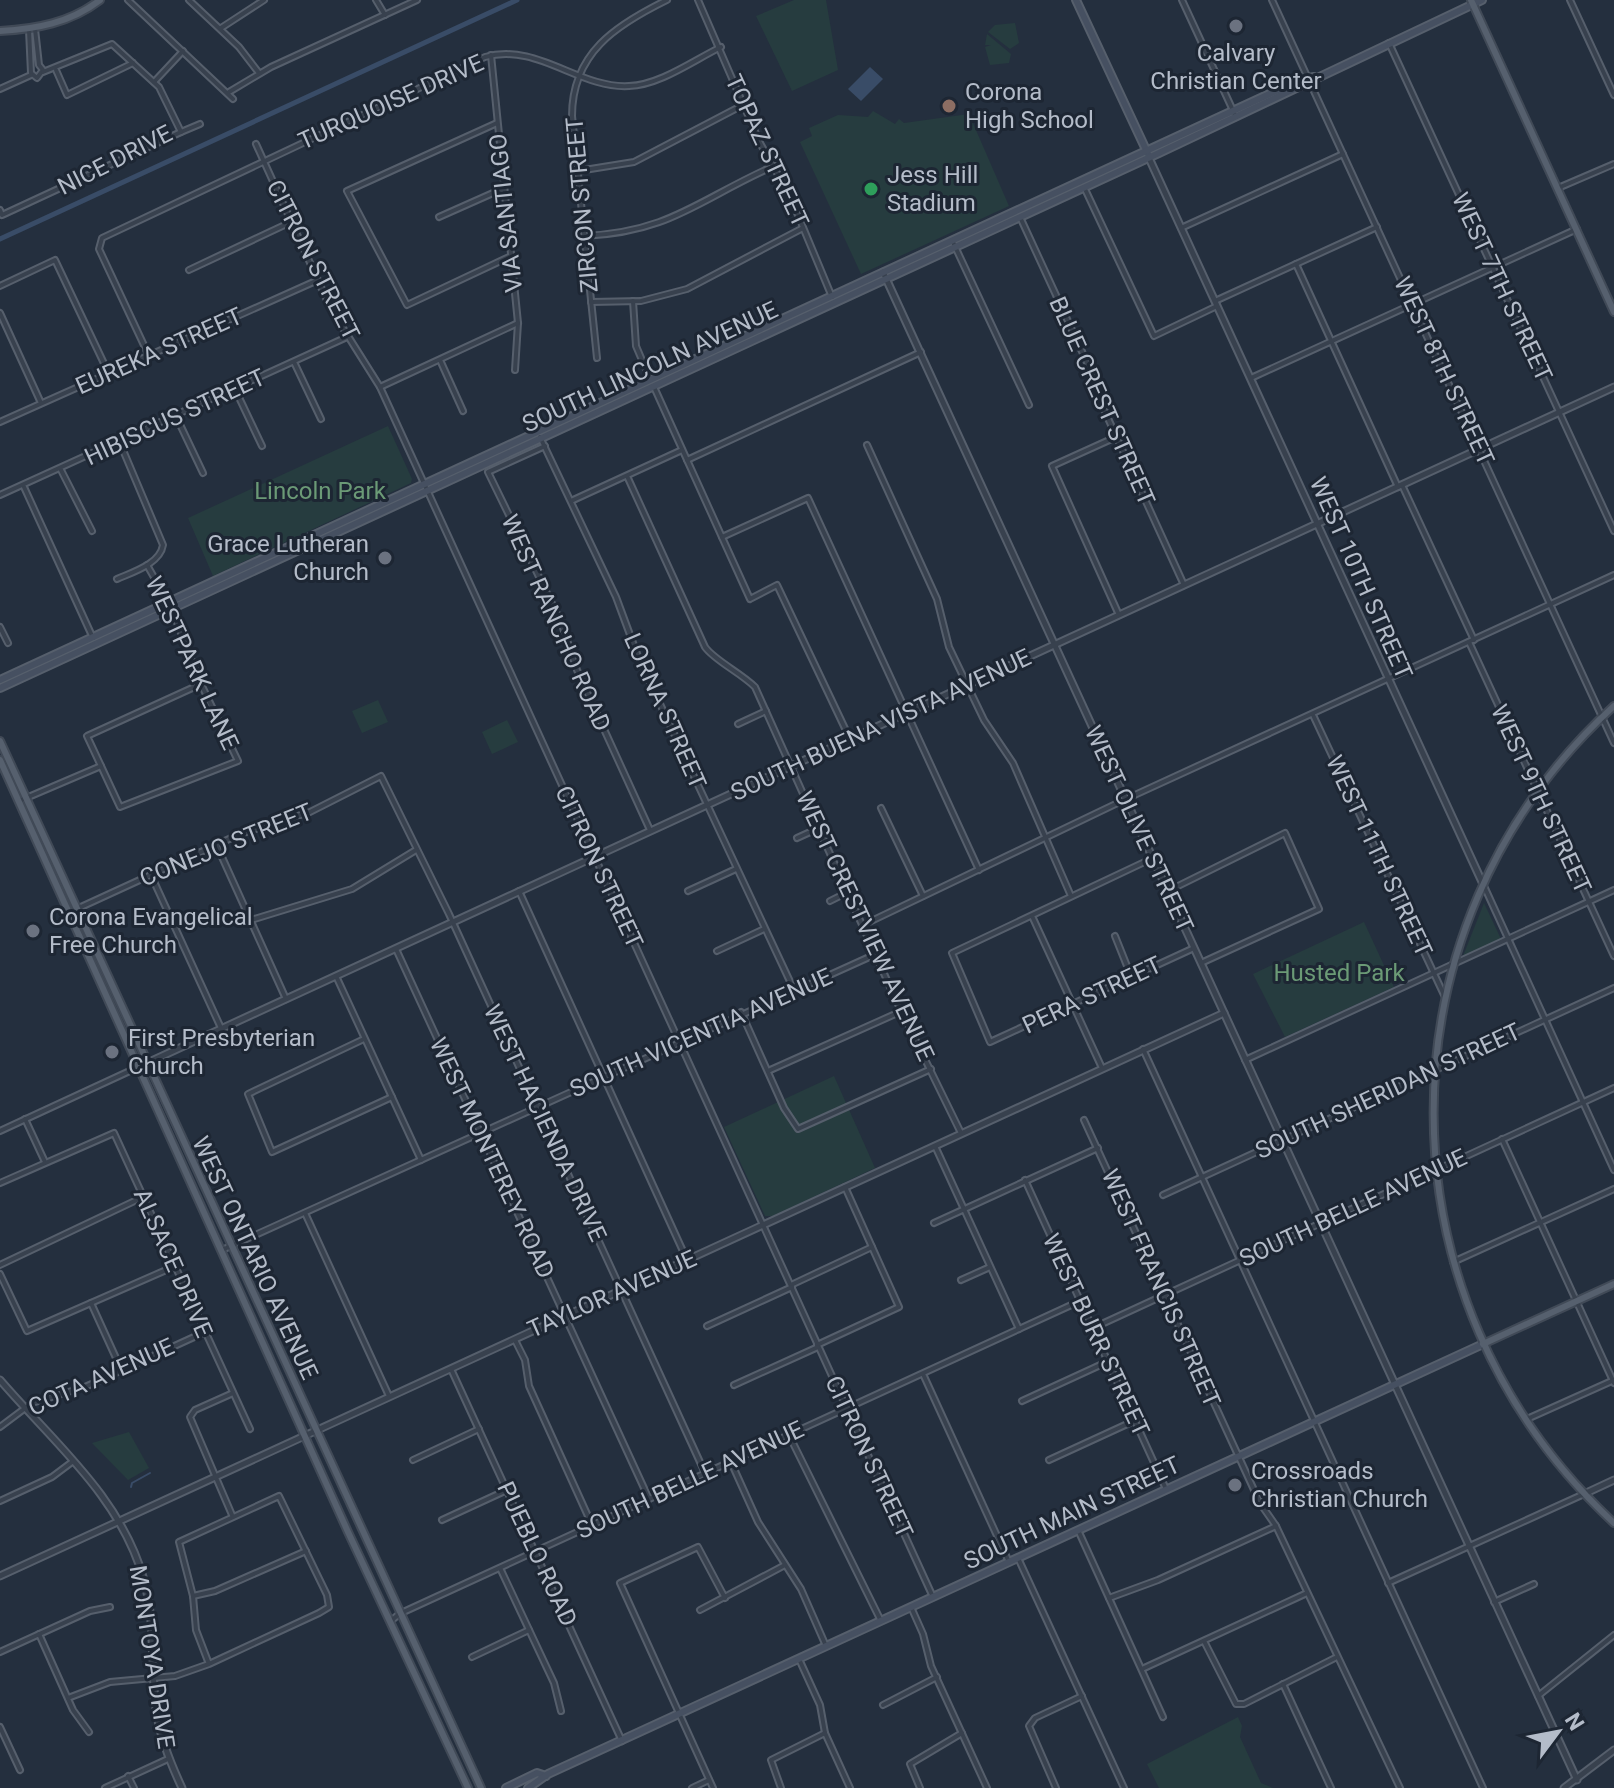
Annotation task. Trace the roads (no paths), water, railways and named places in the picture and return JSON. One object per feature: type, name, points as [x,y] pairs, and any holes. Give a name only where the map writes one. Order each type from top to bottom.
[{"type":"main road","points":[[0,31],[32,29],[70,18],[100,0]]},
{"type":"main road","name":"WEST 10TH STREET","points":[[1076,0],[1148,155]]},
{"type":"main road","name":"SOUTH LINCOLN AVENUE","points":[[0,680],[94,640],[1482,0]]},
{"type":"main road","points":[[1472,2],[1614,312]]},
{"type":"main road","name":"SOUTH LINCOLN AVENUE","points":[[953,243],[1020,217],[1148,155]]},
{"type":"main road","name":"SOUTH LINCOLN AVENUE","points":[[0,688],[94,640]]},
{"type":"main road","points":[[1614,706],[1538,791],[1483,884],[1445,997],[1434,1070],[1435,1170],[1453,1262],[1483,1344],[1525,1420],[1584,1494],[1614,1523]]},
{"type":"main road","name":"WEST ONTARIO AVENUE","points":[[0,741],[221,1251],[468,1788]]},
{"type":"main road","name":"WEST ONTARIO AVENUE","points":[[0,760],[147,1063],[481,1788]]},
{"type":"main road","name":"SOUTH MAIN STREET","points":[[528,1788],[546,1776],[679,1714],[1614,1284]]},
{"type":"main road","name":"SOUTH MAIN STREET","points":[[506,1788],[537,1773],[546,1776]]},
{"type":"street","points":[[128,0],[233,99]]},
{"type":"street","points":[[189,0],[248,56],[259,73]]},
{"type":"street","points":[[221,28],[264,0]]},
{"type":"street","points":[[376,0],[385,15]]},
{"type":"street","points":[[229,92],[259,73],[417,0]]},
{"type":"street","name":"ZIRCON STREET","points":[[597,358],[572,106],[579,75],[592,50],[610,32],[667,0]]},
{"type":"street","name":"TOPAZ STREET","points":[[698,0],[833,299]]},
{"type":"street","points":[[1182,0],[1235,114]]},
{"type":"street","name":"WEST 8TH STREET","points":[[1272,0],[1614,743]]},
{"type":"street","points":[[1570,0],[1614,95]]},
{"type":"street","points":[[32,29],[43,72]]},
{"type":"street","points":[[31,72],[32,29]]},
{"type":"street","name":"WEST 7TH STREET","points":[[1389,43],[1614,531]]},
{"type":"street","name":"NICE DRIVE","points":[[1,213],[181,132],[162,92],[112,44],[55,69]]},
{"type":"street","name":"TURQUOISE DRIVE","points":[[149,356],[98,243],[264,163],[290,147],[491,55],[524,56],[609,85],[635,86],[721,47]]},
{"type":"street","points":[[154,82],[183,51]]},
{"type":"street","name":"VIA SANTIAGO","points":[[491,55],[502,189],[518,323],[515,370]]},
{"type":"street","points":[[31,72],[39,77],[43,72],[55,69],[67,95],[133,63]]},
{"type":"street","points":[[0,89],[39,65]]},
{"type":"street","points":[[578,171],[612,168],[638,160],[743,105]]},
{"type":"street","points":[[497,123],[347,191],[407,305],[511,256]]},
{"type":"street","points":[[181,132],[200,124]]},
{"type":"street","name":"CITRON STREET","points":[[256,144],[318,280],[348,337],[380,387],[933,1597]]},
{"type":"street","points":[[1181,228],[1343,154]]},
{"type":"street","name":"WEST 10TH STREET","points":[[1148,155],[1614,1170]]},
{"type":"street","points":[[1558,188],[1614,164]]},
{"type":"street","points":[[584,236],[632,232],[663,223],[774,166]]},
{"type":"street","points":[[1084,187],[1154,336],[1216,303],[1377,227]]},
{"type":"street","points":[[439,217],[502,189]]},
{"type":"street","name":"BLUE CREST STREET","points":[[1020,217],[1102,395],[1101,403],[1184,585]]},
{"type":"street","points":[[189,270],[291,222]]},
{"type":"street","points":[[591,302],[633,301],[697,285],[803,228]]},
{"type":"street","points":[[1251,378],[1577,229]]},
{"type":"street","points":[[953,243],[1029,405]]},
{"type":"street","points":[[0,286],[55,260],[109,374]]},
{"type":"street","name":"WEST 9TH STREET","points":[[1296,264],[1472,641],[1614,956]]},
{"type":"street","name":"WEST OLIVE STREET","points":[[885,275],[1538,1696],[1574,1783]]},
{"type":"street","name":"EUREKA STREET","points":[[0,422],[318,280]]},
{"type":"street","points":[[633,301],[636,346],[750,599],[777,585],[850,739]]},
{"type":"street","points":[[0,313],[41,403]]},
{"type":"street","points":[[380,387],[518,323]]},
{"type":"street","name":"HIBISCUS STREET","points":[[0,495],[24,487],[348,337]]},
{"type":"street","points":[[687,460],[921,352]]},
{"type":"street","points":[[440,360],[463,411]]},
{"type":"street","points":[[294,362],[321,419]]},
{"type":"street","name":"SOUTH BUENA VISTA AVENUE","points":[[147,1063],[1614,387]]},
{"type":"street","points":[[235,389],[262,446]]},
{"type":"street","points":[[176,416],[203,473]]},
{"type":"street","name":"LORNA STREET","points":[[539,434],[706,805],[794,990]]},
{"type":"street","points":[[1116,437],[1052,466],[1119,615]]},
{"type":"street","points":[[117,579],[147,565],[161,554],[163,545],[120,443]]},
{"type":"street","points":[[867,445],[937,599],[949,647],[984,720],[1013,763],[1072,896]]},
{"type":"street","name":"WEST RANCHO ROAD","points":[[545,446],[488,472],[561,622],[577,670],[650,830]]},
{"type":"street","points":[[571,501],[682,450]]},
{"type":"street","points":[[61,470],[92,531]]},
{"type":"street","name":"WEST CRESTVIEW AVENUE","points":[[627,476],[711,657],[725,662],[755,687],[902,1011],[961,1133]]},
{"type":"street","points":[[24,487],[94,640]]},
{"type":"street","points":[[722,537],[808,498],[979,870]]},
{"type":"street","name":"WESTPARK LANE","points":[[101,766],[120,807],[238,761],[201,684],[170,605],[147,565]]},
{"type":"street","points":[[863,925],[1126,799],[1614,575]]},
{"type":"street","points":[[0,627],[8,643]]},
{"type":"street","points":[[19,801],[101,766],[87,736],[201,684]]},
{"type":"street","points":[[738,724],[766,711]]},
{"type":"street","name":"WEST 11TH STREET","points":[[1313,715],[1445,997]]},
{"type":"street","name":"CONEJO STREET","points":[[73,910],[240,834],[310,812],[381,776]]},
{"type":"street","name":"WEST HACIENDA DRIVE","points":[[381,776],[538,1106],[705,1473]]},
{"type":"street","points":[[881,808],[923,896]]},
{"type":"street","points":[[797,838],[819,828]]},
{"type":"street","points":[[1168,891],[1285,833],[1319,909],[1201,963]]},
{"type":"street","points":[[217,846],[286,999]]},
{"type":"street","points":[[251,920],[352,889],[416,850]]},
{"type":"street","points":[[1102,1068],[1032,916],[1153,858]]},
{"type":"street","points":[[688,891],[736,869]]},
{"type":"street","points":[[151,875],[221,1028]]},
{"type":"street","points":[[1245,1060],[1614,890]]},
{"type":"street","points":[[519,891],[687,1260]]},
{"type":"street","points":[[830,901],[848,892]]},
{"type":"street","name":"PERA STREET","points":[[1032,916],[952,953],[990,1042],[1194,948]]},
{"type":"street","points":[[717,951],[764,929]]},
{"type":"street","points":[[1115,936],[1131,976]]},
{"type":"street","name":"WEST MONTEREY ROAD","points":[[396,948],[649,1499]]},
{"type":"street","name":"SOUTH VICENTIA AVENUE","points":[[221,1251],[741,1012],[876,954]]},
{"type":"street","points":[[336,976],[421,1160]]},
{"type":"street","name":"SOUTH SHERIDAN STREET","points":[[1163,1195],[1614,988]]},
{"type":"street","points":[[768,1071],[902,1011]]},
{"type":"street","points":[[741,1012],[798,1129],[931,1069]]},
{"type":"street","name":"TAYLOR AVENUE","points":[[0,1576],[1224,1013]]},
{"type":"street","points":[[364,1039],[248,1094],[272,1152],[392,1097]]},
{"type":"street","points":[[1143,1049],[1483,1788]]},
{"type":"street","points":[[0,1131],[147,1063]]},
{"type":"street","name":"SOUTH BELLE AVENUE","points":[[1093,1328],[1614,1088]]},
{"type":"street","points":[[0,1183],[45,1162],[25,1119]]},
{"type":"street","name":"WEST FRANCIS STREET","points":[[1084,1120],[1238,1457],[1260,1503],[1276,1526],[1400,1788]]},
{"type":"street","name":"ALSACE DRIVE","points":[[45,1162],[114,1133],[250,1429]]},
{"type":"street","points":[[1502,1139],[1614,1381],[1525,1420]]},
{"type":"street","points":[[935,1145],[1019,1329]]},
{"type":"street","points":[[934,1223],[1098,1148]]},
{"type":"street","name":"WEST BURR STREET","points":[[1025,1180],[1166,1489]]},
{"type":"street","points":[[734,1385],[899,1307],[845,1187]]},
{"type":"street","points":[[1453,1262],[1614,1189]]},
{"type":"street","points":[[0,1265],[143,1197]]},
{"type":"street","points":[[305,1213],[389,1396]]},
{"type":"street","points":[[707,1326],[872,1247]]},
{"type":"street","points":[[0,1274],[27,1331],[173,1267]]},
{"type":"street","points":[[961,1280],[990,1267]]},
{"type":"street","name":"SOUTH BELLE AVENUE","points":[[390,1623],[399,1614],[1080,1301]]},
{"type":"street","points":[[91,1303],[121,1369]]},
{"type":"street","name":"COTA AVENUE","points":[[0,1427],[42,1399],[85,1387],[205,1332]]},
{"type":"street","points":[[515,1338],[525,1360],[529,1386],[592,1525]]},
{"type":"street","points":[[1022,1401],[1109,1361]]},
{"type":"street","name":"PUEBLO ROAD","points":[[450,1368],[622,1741]]},
{"type":"street","points":[[923,1374],[1009,1562]]},
{"type":"street","name":"MONTOYA DRIVE","points":[[0,1380],[102,1493],[121,1520],[145,1583],[158,1721],[168,1759],[182,1788]]},
{"type":"street","points":[[232,1516],[190,1417],[195,1410],[233,1393]]},
{"type":"street","points":[[1049,1460],[1136,1420]]},
{"type":"street","points":[[413,1460],[479,1429]]},
{"type":"street","points":[[789,1435],[881,1621]]},
{"type":"street","points":[[0,1501],[52,1477],[72,1462]]},
{"type":"street","points":[[731,1462],[758,1522],[801,1589],[826,1646]]},
{"type":"street","points":[[1388,1583],[1614,1480]]},
{"type":"street","points":[[442,1520],[507,1490]]},
{"type":"street","points":[[68,1698],[110,1682],[175,1676],[209,1664],[329,1607],[307,1550],[279,1496],[179,1542],[193,1596],[196,1630],[209,1664]]},
{"type":"street","points":[[1109,1598],[1158,1580],[1276,1526]]},
{"type":"street","points":[[1078,1530],[1163,1717]]},
{"type":"street","points":[[713,1788],[620,1583],[698,1547],[725,1598]]},
{"type":"street","points":[[193,1596],[215,1591],[307,1550]]},
{"type":"street","points":[[1018,1558],[1124,1788]]},
{"type":"street","points":[[700,1610],[785,1565]]},
{"type":"street","points":[[500,1568],[554,1683],[561,1711]]},
{"type":"street","points":[[1494,1602],[1534,1584]]},
{"type":"street","points":[[1142,1669],[1307,1593]]},
{"type":"street","points":[[0,1652],[90,1611],[110,1607]]},
{"type":"street","points":[[911,1607],[937,1677],[987,1788]]},
{"type":"street","points":[[472,1657],[529,1630]]},
{"type":"street","points":[[39,1634],[68,1698],[89,1732]]},
{"type":"street","points":[[1538,1696],[1614,1635]]},
{"type":"street","points":[[1204,1641],[1236,1704],[1244,1704],[1336,1658]]},
{"type":"street","points":[[799,1659],[820,1705],[825,1733],[850,1788]]},
{"type":"street","points":[[883,1705],[937,1677]]},
{"type":"street","points":[[1283,1684],[1331,1788]]},
{"type":"street","points":[[1056,1788],[1029,1728],[1035,1718],[1082,1696]]},
{"type":"street","points":[[0,1727],[20,1770]]},
{"type":"street","points":[[781,1788],[771,1760],[825,1733]]},
{"type":"street","points":[[920,1788],[910,1764],[962,1733]]},
{"type":"street","points":[[1564,1788],[1614,1750]]},
{"type":"street","points":[[105,1788],[168,1759]]},
{"type":"street","points":[[128,1776],[134,1788]]},
{"type":"street","points":[[692,1788],[709,1780]]},
{"type":"water","points":[[870,67],[883,79],[861,101],[848,89]]},
{"type":"waterway","points":[[0,239],[517,0]]},
{"type":"waterway","points":[[131,1487],[132,1483],[150,1473]]},
{"type":"place","name":"Calvary Christian Center","points":[[1236,26]]},
{"type":"place","name":"Corona High School","points":[[949,106]]},
{"type":"place","name":"Jess Hill Stadium","points":[[871,189]]},
{"type":"place","name":"Grace Lutheran Church","points":[[385,558]]},
{"type":"place","name":"Corona Evangelical Free Church","points":[[33,931]]},
{"type":"place","name":"First Presbyterian Church","points":[[112,1052]]},
{"type":"place","name":"Crossroads Christian Church","points":[[1235,1485]]},
{"type":"park label","name":"Lincoln Park","points":[[320,491]]},
{"type":"park label","name":"Husted Park","points":[[1339,973]]}]
